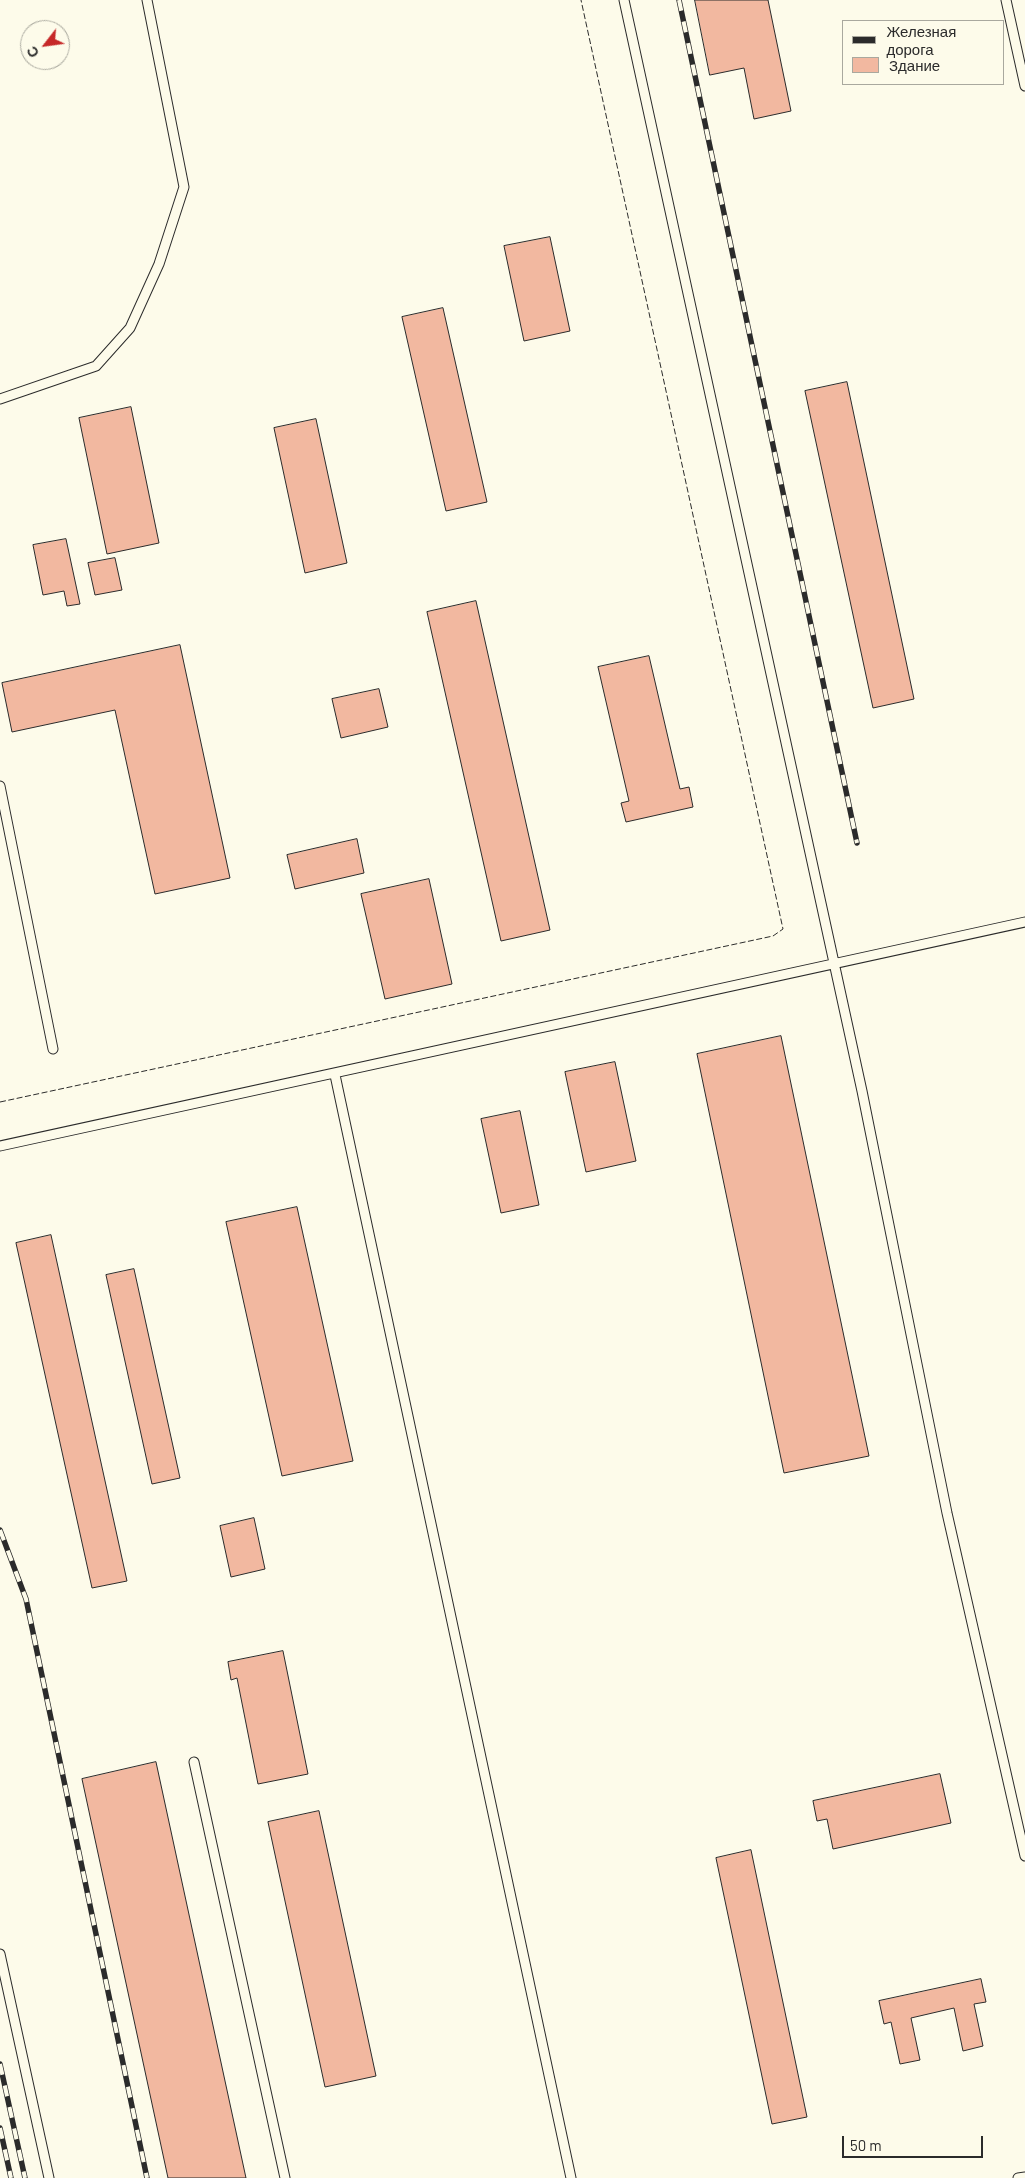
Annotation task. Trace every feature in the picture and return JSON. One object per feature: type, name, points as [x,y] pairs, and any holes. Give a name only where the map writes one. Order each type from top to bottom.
[{"type":"lane","points":[[0,399],[96,366],[130,328],[159,264],[184,187],[147,0]]},
{"type":"lane","points":[[624,0],[862,1091],[946,1513],[1025,1856]]},
{"type":"lane","points":[[1006,0],[1025,86]]},
{"type":"lane","points":[[0,786],[54,1049]]},
{"type":"lane","points":[[0,1146],[334,1075],[1025,922]]},
{"type":"lane","points":[[334,1075],[571,2178]]},
{"type":"lane","points":[[194,1762],[285,2178]]},
{"type":"lane","points":[[0,1954],[49,2178]]},
{"type":"lane","points":[[1018,2178],[1025,2176]]},
{"type":"building","points":[[695,0],[768,0],[791,111],[754,119],[744,68],[710,75]]},
{"type":"building","points":[[550,237],[570,331],[524,341],[504,246]]},
{"type":"building","points":[[443,308],[487,502],[446,511],[402,317]]},
{"type":"building","points":[[847,382],[914,699],[873,708],[805,391]]},
{"type":"building","points":[[131,407],[159,543],[107,554],[79,418]]},
{"type":"building","points":[[316,419],[347,563],[305,573],[274,428]]},
{"type":"building","points":[[66,539],[80,604],[67,606],[64,591],[43,595],[33,545]]},
{"type":"building","points":[[115,558],[122,590],[95,595],[88,563]]},
{"type":"building","points":[[476,601],[550,930],[501,941],[427,612]]},
{"type":"building","points":[[180,645],[230,878],[155,894],[115,710],[12,732],[2,683]]},
{"type":"building","points":[[649,656],[680,789],[689,787],[693,807],[626,822],[621,803],[629,801],[598,667]]},
{"type":"building","points":[[379,689],[388,727],[341,738],[332,699]]},
{"type":"building","points":[[357,839],[364,873],[295,889],[287,855]]},
{"type":"building","points":[[429,879],[452,984],[385,999],[361,894]]},
{"type":"building","points":[[781,1036],[869,1456],[784,1473],[697,1054]]},
{"type":"building","points":[[615,1062],[636,1161],[586,1172],[565,1072]]},
{"type":"building","points":[[520,1111],[539,1205],[501,1213],[481,1119]]},
{"type":"building","points":[[297,1207],[353,1461],[282,1476],[226,1222]]},
{"type":"building","points":[[51,1235],[127,1581],[92,1588],[16,1243]]},
{"type":"building","points":[[134,1269],[180,1478],[152,1484],[106,1275]]},
{"type":"building","points":[[254,1518],[265,1569],[231,1577],[220,1526]]},
{"type":"building","points":[[283,1651],[308,1774],[258,1784],[237,1678],[231,1680],[228,1662]]},
{"type":"building","points":[[156,1762],[246,2178],[168,2178],[82,1779]]},
{"type":"building","points":[[940,1774],[951,1823],[833,1849],[827,1819],[817,1821],[813,1801]]},
{"type":"building","points":[[319,1811],[376,2076],[325,2087],[268,1822]]},
{"type":"building","points":[[751,1850],[807,2117],[772,2124],[716,1858]]},
{"type":"building","points":[[981,1979],[986,2002],[974,2004],[983,2046],[963,2051],[954,2008],[911,2018],[920,2060],[900,2064],[891,2022],[884,2024],[879,2001]]},
{"type":"railway","points":[[679,0],[857,843]]},
{"type":"railway","points":[[0,1530],[26,1599],[147,2178]]},
{"type":"railway","points":[[0,2064],[25,2178]]},
{"type":"railway","points":[[0,2128],[11,2178]]},
{"type":"fence","points":[[0,1102],[773,936],[783,929],[581,0]]}]
